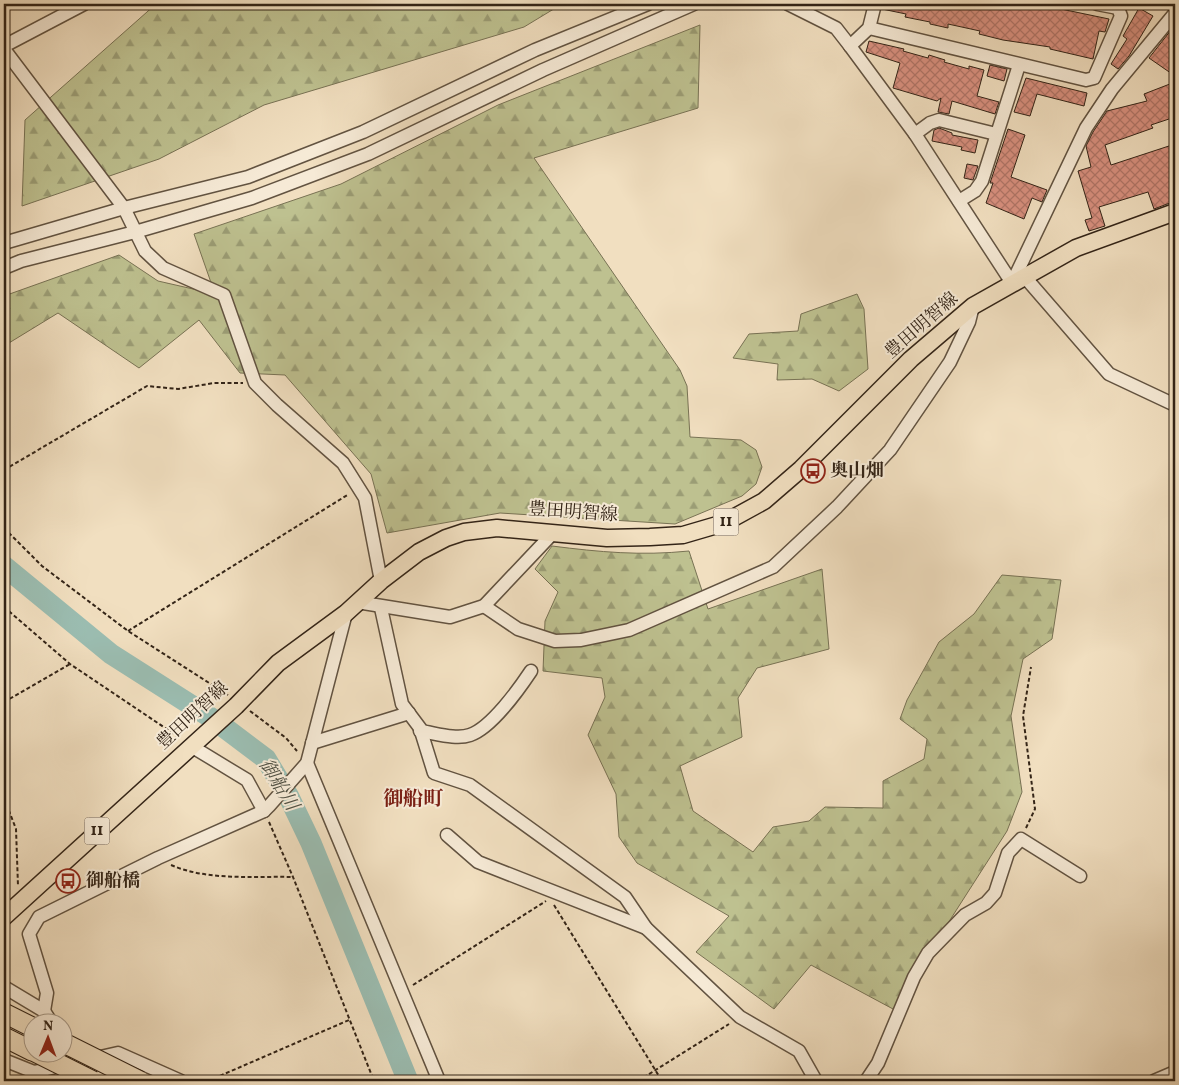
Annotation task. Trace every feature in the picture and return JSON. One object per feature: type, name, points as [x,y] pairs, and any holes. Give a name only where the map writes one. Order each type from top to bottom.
[{"type":"highway","points":[[4,1013],[22,1022]]},
{"type":"highway","points":[[4,1037],[22,1046]]},
{"type":"highway","points":[[72,1046],[140,1081]]},
{"type":"highway","points":[[54,1062],[93,1081]]},
{"type":"main road","name":"豊田明智線","points":[[4,917],[237,704],[278,663],[352,608],[381,581],[420,552],[446,538],[464,532],[497,528],[608,538],[650,538],[683,535],[724,522],[764,501],[801,469],[911,359],[973,306],[1076,248],[1175,212]]},
{"type":"street","points":[[84,4],[4,47],[124,208],[145,251],[164,268],[224,295],[255,383],[343,463],[367,505],[381,581]]},
{"type":"street","points":[[4,243],[124,208],[257,174],[363,132],[535,50],[648,4]]},
{"type":"street","points":[[4,268],[21,261],[135,232],[252,198],[368,154],[543,70],[694,4]]},
{"type":"street","points":[[788,4],[836,28],[915,134],[959,201],[1018,279],[1110,374],[1174,402]]},
{"type":"street","points":[[850,46],[869,28],[875,4]]},
{"type":"street","points":[[869,28],[1086,80],[1094,78],[1121,16],[1118,8],[1097,4]]},
{"type":"street","points":[[1018,279],[1086,128],[1112,89],[1175,12]]},
{"type":"street","points":[[959,201],[975,191],[982,181],[1019,65]]},
{"type":"street","points":[[915,134],[930,123],[939,120],[996,134]]},
{"type":"street","points":[[484,606],[527,632],[555,641],[581,640],[629,630],[773,567],[837,507],[890,450],[950,362],[969,322],[973,306]]},
{"type":"street","points":[[4,1020],[10,990],[44,1011],[47,993],[29,934],[39,917],[158,858],[266,808],[307,763],[352,608],[381,608],[450,617],[484,606],[554,532]]},
{"type":"street","points":[[381,608],[402,704],[420,731],[434,774],[470,785],[625,897],[646,928],[740,1017],[799,1050],[816,1081]]},
{"type":"street","points":[[420,731],[458,737],[471,735],[511,700],[531,671]]},
{"type":"street","points":[[312,743],[409,713]]},
{"type":"street","points":[[191,746],[247,780],[266,808]]},
{"type":"street","points":[[307,763],[439,1081]]},
{"type":"street","points":[[447,834],[478,862],[646,928]]},
{"type":"street","points":[[866,1081],[878,1063],[914,977],[928,953],[965,915],[986,903],[994,893],[1008,853],[1021,839],[1080,876]]},
{"type":"street","points":[[4,1060],[34,1072],[118,1053],[181,1081]]},
{"type":"street","points":[[72,1054],[87,1081]]},
{"type":"street","points":[[1154,1081],[1175,1072]]},
{"type":"path","points":[[4,470],[147,386],[178,389],[214,383],[255,383]]},
{"type":"path","points":[[128,631],[359,488]]},
{"type":"path","points":[[4,528],[42,566],[128,631],[286,738],[307,763]]},
{"type":"path","points":[[4,607],[70,664],[191,746]]},
{"type":"path","points":[[4,702],[70,664]]},
{"type":"path","points":[[1021,839],[1035,809],[1023,716],[1031,667]]},
{"type":"path","points":[[4,798],[16,829],[18,903]]},
{"type":"path","points":[[266,808],[374,1081]]},
{"type":"path","points":[[158,858],[186,871],[220,876],[293,877]]},
{"type":"path","points":[[402,992],[550,899],[662,1081]]},
{"type":"path","points":[[638,1081],[740,1017]]},
{"type":"path","points":[[208,1081],[349,1020]]},
{"type":"green space","points":[[156,4],[562,4],[524,27],[264,105],[159,159],[22,206],[25,120]]},
{"type":"green space","points":[[700,25],[698,108],[534,158],[680,370],[687,386],[690,437],[741,440],[756,450],[762,467],[756,484],[742,496],[675,524],[500,513],[387,533],[371,474],[285,375],[240,373],[199,320],[139,368],[58,313],[4,346],[4,296],[119,255],[158,281],[215,294],[194,234],[341,184],[498,105]]},
{"type":"green space","points":[[857,294],[864,309],[868,369],[839,391],[812,379],[777,380],[778,364],[733,358],[749,334],[798,331],[801,314]]},
{"type":"green space","points":[[552,546],[620,553],[689,551],[708,609],[822,569],[829,649],[757,668],[738,698],[742,737],[680,766],[693,811],[753,852],[773,827],[809,821],[825,807],[883,808],[883,781],[924,759],[927,739],[900,719],[907,700],[939,642],[974,614],[1002,575],[1061,580],[1052,639],[1023,659],[1011,716],[1022,792],[1007,831],[893,1009],[811,965],[774,1009],[696,952],[729,916],[637,863],[619,837],[616,794],[588,735],[605,697],[602,678],[543,671],[545,621],[558,592],[535,569]]},
{"type":"building","points":[[883,4],[910,4],[933,8],[933,4],[1037,4],[1109,19],[1105,32],[1099,31],[1093,59],[1050,49],[1050,47],[1003,40],[979,34],[980,31],[948,24],[948,28],[930,24],[930,22],[905,17],[906,14],[882,9]]},
{"type":"building","points":[[1139,8],[1153,16],[1129,56],[1118,69],[1111,64],[1127,39],[1123,36]]},
{"type":"building","points":[[1175,25],[1175,76],[1149,58]]},
{"type":"building","points":[[869,41],[904,49],[903,51],[928,58],[929,55],[945,60],[944,62],[969,69],[969,66],[984,70],[977,96],[999,102],[995,114],[952,101],[949,114],[938,112],[941,98],[937,101],[893,88],[900,63],[866,52]]},
{"type":"building","points":[[990,65],[1007,69],[1004,81],[987,76]]},
{"type":"building","points":[[1026,78],[1087,93],[1084,106],[1037,94],[1030,116],[1014,112]]},
{"type":"building","points":[[1175,82],[1175,117],[1151,125],[1153,128],[1105,145],[1111,165],[1175,144],[1175,201],[1154,209],[1148,192],[1099,207],[1105,226],[1089,231],[1085,220],[1092,218],[1078,171],[1091,167],[1086,146],[1093,132],[1107,111],[1147,101],[1144,94]]},
{"type":"building","points":[[939,128],[952,133],[952,135],[978,140],[975,153],[961,150],[962,147],[932,141],[934,130]]},
{"type":"building","points":[[1008,129],[1025,135],[1011,177],[1047,190],[1042,202],[1032,198],[1024,219],[986,203],[993,183],[990,183]]},
{"type":"building","points":[[967,164],[978,166],[973,180],[964,178]]},
{"type":"waterway","name":"御船川","points":[[4,566],[111,654],[213,719],[266,759],[289,797],[311,843],[408,1081]]},
{"type":"place","name":"奥山畑","points":[[813,471]]},
{"type":"place","name":"御船橋","points":[[68,881]]},
{"type":"district","name":"御船町","points":[[413,800]]}]
